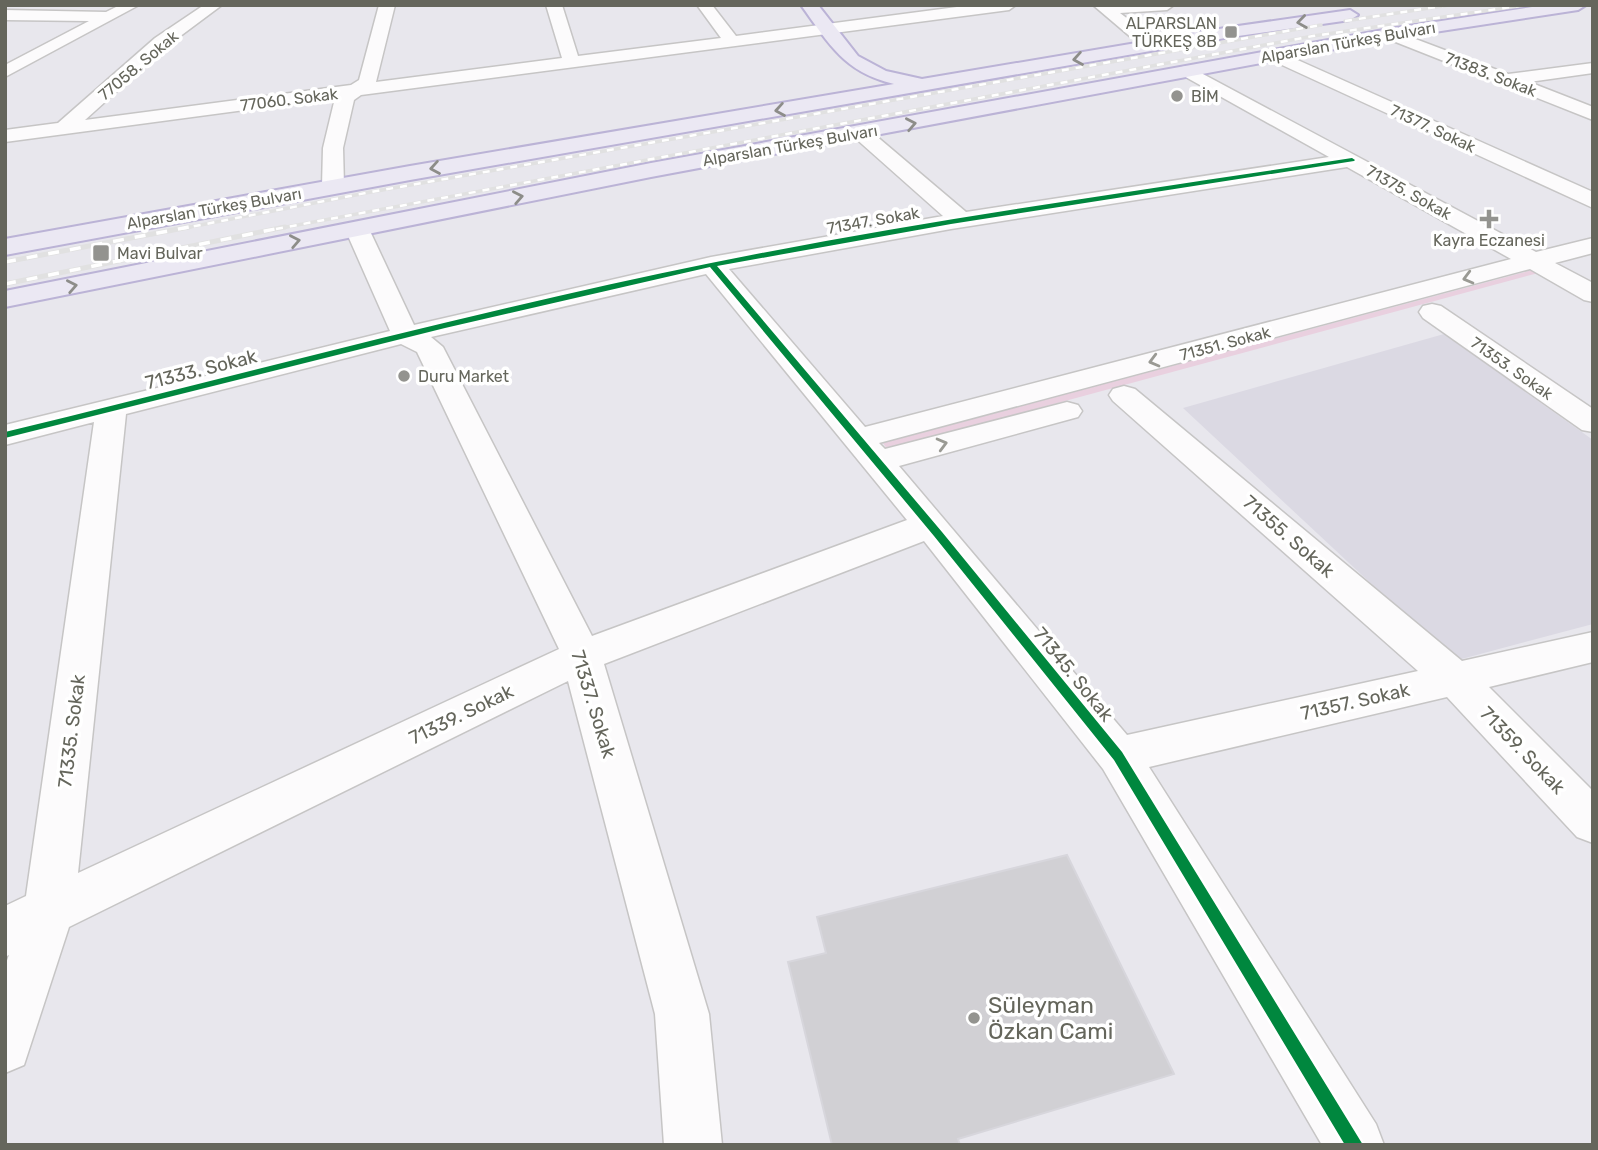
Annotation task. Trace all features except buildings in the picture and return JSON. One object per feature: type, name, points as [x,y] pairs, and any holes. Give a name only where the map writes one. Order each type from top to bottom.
[{"type":"main road","points":[[809,5],[852,60],[880,75],[929,85]]},
{"type":"main road","name":"Alparslan Türkeş Bulvarı","points":[[5,299],[651,170],[1389,33],[1578,5]]},
{"type":"main road","name":"Alparslan Türkeş Bulvarı","points":[[5,247],[333,186],[1153,46],[1365,13]]},
{"type":"main road","points":[[847,99],[854,76],[852,60]]},
{"type":"street","points":[[41,16],[60,5]]},
{"type":"street","points":[[5,72],[132,5]]},
{"type":"street","name":"77058. Sokak","points":[[64,128],[161,42],[215,5]]},
{"type":"street","points":[[333,186],[333,148],[345,97],[368,83],[387,5]]},
{"type":"street","points":[[554,5],[572,63]]},
{"type":"street","points":[[704,5],[732,41]]},
{"type":"street","name":"77060. Sokak","points":[[5,136],[1009,5]]},
{"type":"street","points":[[1103,8],[1167,5]]},
{"type":"street","points":[[1103,8],[1153,46]]},
{"type":"street","points":[[5,15],[109,17]]},
{"type":"street","name":"71383. Sokak","points":[[1389,33],[1593,114]]},
{"type":"street","name":"71377. Sokak","points":[[1273,54],[1593,201]]},
{"type":"street","points":[[1506,80],[1593,68]]},
{"type":"street","name":"71375. Sokak","points":[[1188,71],[1593,294]]},
{"type":"street","points":[[861,133],[961,220]]},
{"type":"street","name":"71347. Sokak","points":[[406,335],[712,265],[961,220],[1352,160]]},
{"type":"street","name":"71337. Sokak","points":[[358,229],[406,335],[429,347],[582,656],[682,1014],[692,1145]]},
{"type":"street","name":"71351. Sokak","points":[[867,450],[1593,245]]},
{"type":"street","name":"71345. Sokak","points":[[712,265],[930,525],[1118,756],[1355,1145]]},
{"type":"street","name":"71351. Sokak","points":[[867,450],[1124,395],[1561,276]]},
{"type":"street","name":"71353. Sokak","points":[[1432,312],[1593,423]]},
{"type":"street","name":"71333. Sokak","points":[[5,435],[406,335]]},
{"type":"street","name":"71355. Sokak","points":[[1124,395],[1454,678]]},
{"type":"street","name":"71335. Sokak","points":[[5,1046],[49,910],[111,410]]},
{"type":"street","name":"71339. Sokak","points":[[5,932],[582,656],[930,525]]},
{"type":"street","name":"71357. Sokak","points":[[1118,756],[1593,647]]},
{"type":"street","name":"71359. Sokak","points":[[1454,678],[1593,822]]},
{"type":"shaded area","points":[[1536,269],[1542,272],[887,449],[883,443]]},
{"type":"shaded area","points":[[1444,334],[1593,440],[1593,624],[1454,661],[1183,408]]},
{"type":"railway","points":[[1345,21],[1449,5]]},
{"type":"railway","points":[[276,229],[1313,36],[1525,5]]},
{"type":"railway","points":[[180,229],[371,192],[1321,25]]},
{"type":"railway","points":[[5,262],[189,227]]},
{"type":"railway","points":[[5,284],[285,227]]},
{"type":"cycle path","points":[[5,435],[445,325],[711,265],[951,222],[1352,160]]},
{"type":"cycle path","points":[[712,265],[938,534],[1118,756],[1355,1145]]},
{"type":"place","name":"ALPARSLAN TÜRKEŞ 8B","points":[[1231,32]]},
{"type":"place","name":"BİM","points":[[1177,96]]},
{"type":"place","name":"Kayra Eczanesi","points":[[1489,219]]},
{"type":"place","name":"Mavi Bulvar","points":[[101,253]]},
{"type":"place","name":"Duru Market","points":[[404,376]]},
{"type":"place","name":"Süleyman Özkan Cami","points":[[974,1018]]}]
